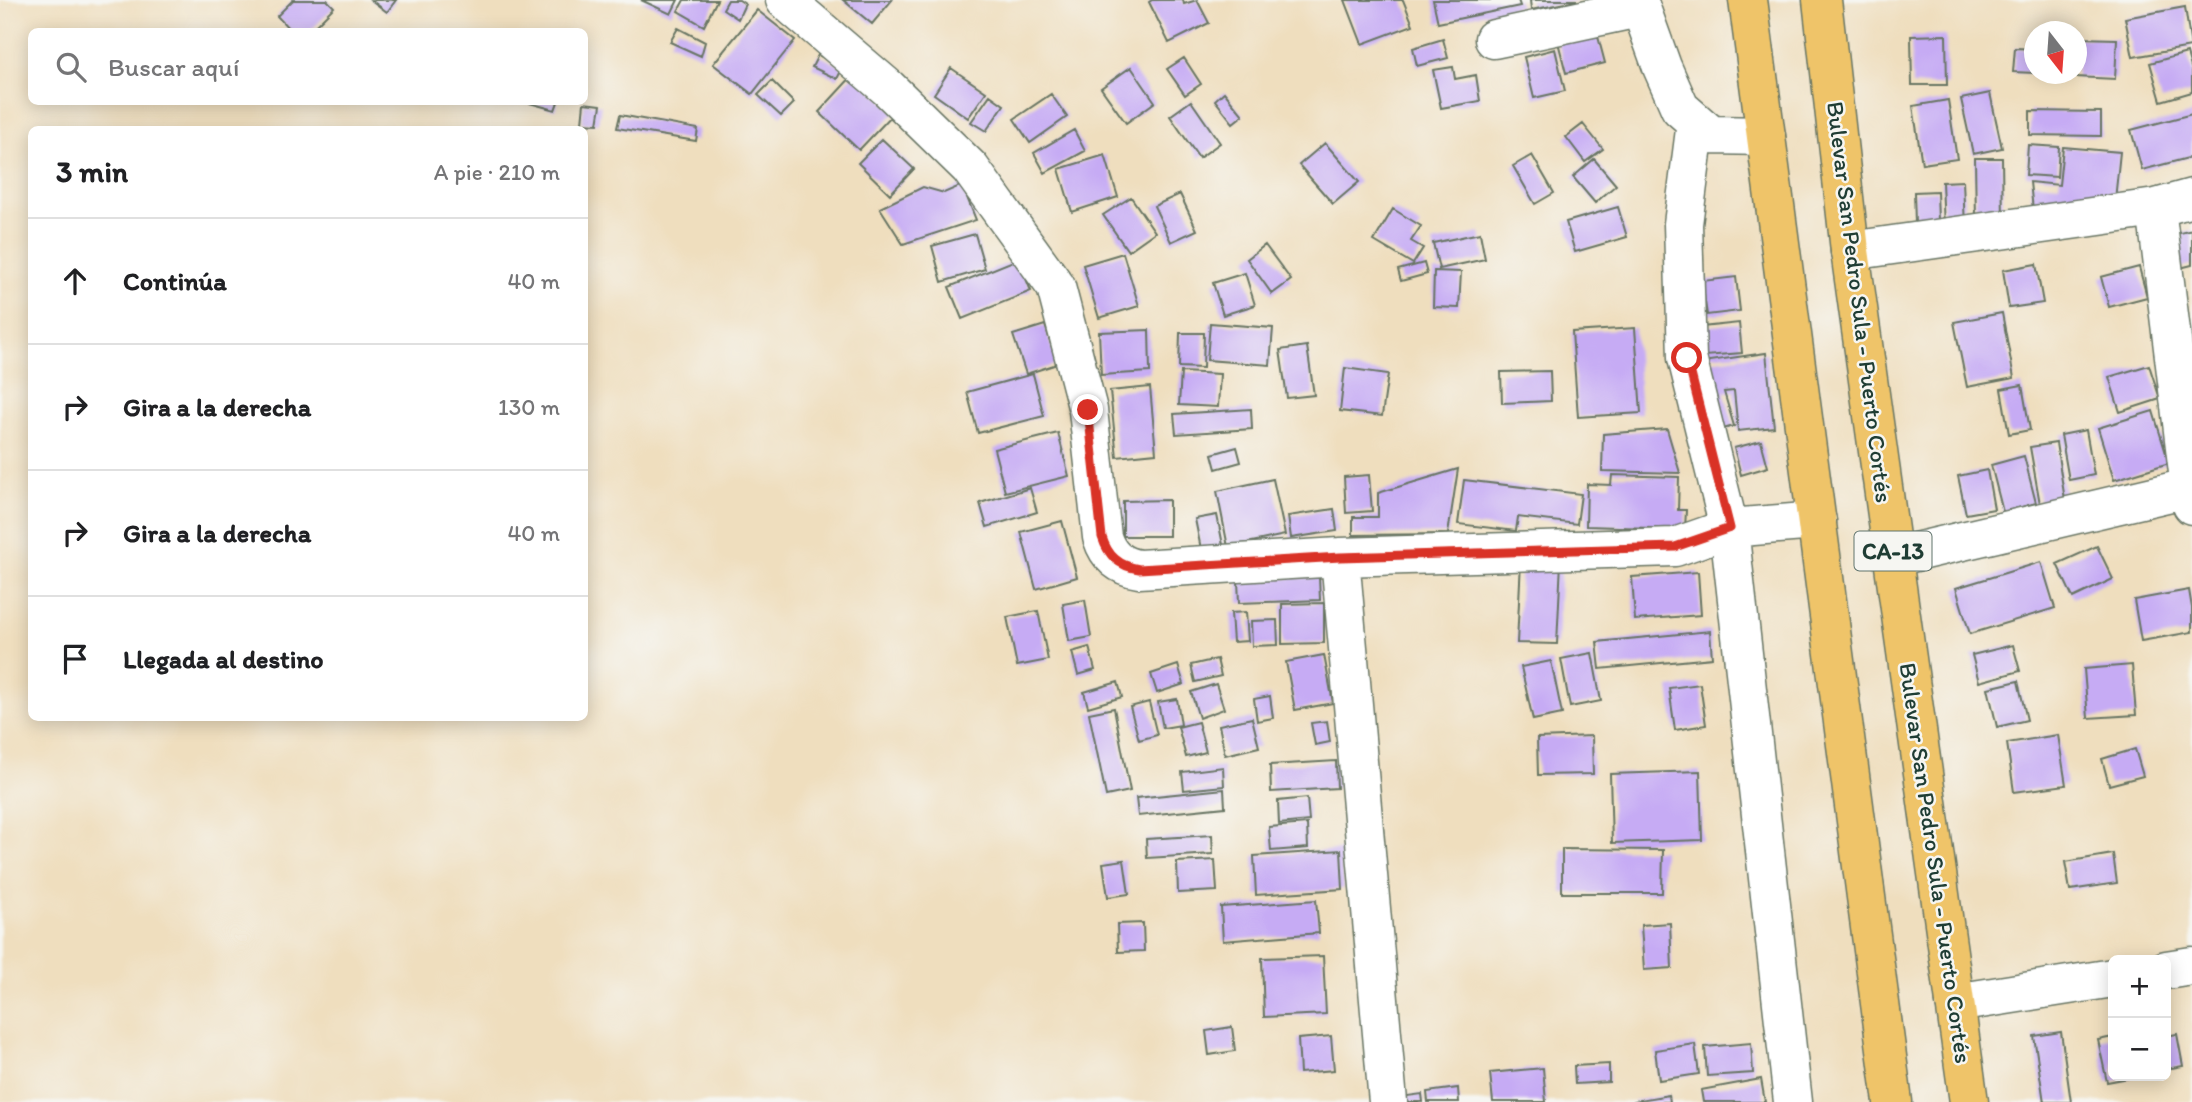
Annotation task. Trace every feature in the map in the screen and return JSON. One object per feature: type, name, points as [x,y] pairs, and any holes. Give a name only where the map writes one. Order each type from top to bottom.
[{"type":"highway","name":"CA-13","points":[[1748,0],[1893,1102]]},
{"type":"highway","name":"Bulevar San Pedro Sula - Puerto Cortés","points":[[1822,0],[1850,251],[1969,1102]]},
{"type":"street","points":[[785,0],[888,88],[970,168],[1056,287],[1088,410],[1102,537],[1109,553],[1122,565],[1139,569],[1340,557],[1675,547],[1730,528],[1817,521]]},
{"type":"street","points":[[1494,39],[1638,4],[1680,108],[1711,135],[1766,136]]},
{"type":"street","points":[[1696,122],[1683,224],[1687,358],[1730,528],[1793,1102]]},
{"type":"street","points":[[1850,251],[2156,208],[2192,198]]},
{"type":"street","points":[[1894,557],[2191,493],[2156,208]]},
{"type":"street","points":[[1340,557],[1388,1102]]},
{"type":"street","points":[[2171,969],[2192,966]]},
{"type":"street","points":[[1955,1003],[2108,979]]},
{"type":"building","points":[[293,0],[327,0],[334,7],[313,28],[288,28],[277,16]]},
{"type":"building","points":[[371,0],[396,0],[387,12]]},
{"type":"building","points":[[641,0],[678,0],[671,14]]},
{"type":"building","points":[[684,0],[717,0],[704,26],[678,11]]},
{"type":"building","points":[[728,0],[739,0],[745,4],[738,19],[723,9]]},
{"type":"building","points":[[843,0],[892,0],[872,24]]},
{"type":"building","points":[[1183,0],[1184,4],[1197,0],[1209,23],[1169,43],[1149,2]]},
{"type":"building","points":[[1345,0],[1403,0],[1413,25],[1362,44]]},
{"type":"building","points":[[1433,0],[1518,0],[1520,6],[1438,23]]},
{"type":"building","points":[[1530,0],[1576,0],[1576,1],[1531,10]]},
{"type":"building","points":[[2185,7],[2191,47],[2133,57],[2125,18]]},
{"type":"building","points":[[757,10],[795,40],[752,94],[713,64]]},
{"type":"building","points":[[678,28],[705,42],[701,56],[670,42]]},
{"type":"building","points":[[1596,29],[1605,63],[1566,73],[1557,38]]},
{"type":"building","points":[[1946,35],[1947,85],[1912,85],[1911,36]]},
{"type":"building","points":[[2087,38],[2117,39],[2115,79],[2087,78]]},
{"type":"building","points":[[1443,39],[1448,58],[1417,66],[1413,48]]},
{"type":"building","points":[[2015,48],[2024,48],[2024,72],[2013,72]]},
{"type":"building","points":[[1555,49],[1565,91],[1534,98],[1524,57]]},
{"type":"building","points":[[2187,53],[2192,71],[2192,92],[2161,101],[2150,63]]},
{"type":"building","points":[[818,55],[843,67],[837,79],[812,67]]},
{"type":"building","points":[[1184,58],[1201,84],[1185,95],[1167,69]]},
{"type":"building","points":[[1131,67],[1155,102],[1126,123],[1101,88]]},
{"type":"building","points":[[1453,67],[1455,79],[1476,75],[1480,101],[1441,108],[1433,70]]},
{"type":"building","points":[[951,68],[986,92],[968,118],[934,94]]},
{"type":"building","points":[[854,74],[895,112],[859,150],[819,112]]},
{"type":"building","points":[[772,81],[794,103],[781,116],[758,95]]},
{"type":"building","points":[[1224,92],[1243,115],[1233,123],[1215,100]]},
{"type":"building","points":[[1990,93],[2002,148],[1973,154],[1961,99]]},
{"type":"building","points":[[1051,94],[1067,117],[1030,143],[1014,119]]},
{"type":"building","points":[[990,95],[1004,105],[986,131],[971,122]]},
{"type":"building","points":[[1948,100],[1957,159],[1922,164],[1913,106]]},
{"type":"building","points":[[1191,101],[1220,143],[1199,158],[1170,116]]},
{"type":"building","points":[[537,105],[557,105],[555,110]]},
{"type":"building","points":[[584,105],[601,105],[598,124],[582,123]]},
{"type":"building","points":[[2030,111],[2101,112],[2101,136],[2030,135]]},
{"type":"building","points":[[2192,114],[2192,157],[2142,170],[2131,130]]},
{"type":"building","points":[[620,115],[698,129],[696,141],[617,128]]},
{"type":"building","points":[[1583,124],[1603,149],[1585,162],[1566,137]]},
{"type":"building","points":[[1074,130],[1085,151],[1045,173],[1034,153]]},
{"type":"building","points":[[882,139],[914,169],[890,194],[858,163]]},
{"type":"building","points":[[1325,143],[1359,182],[1333,204],[1299,165]]},
{"type":"building","points":[[2028,145],[2059,147],[2057,177],[2026,175]]},
{"type":"building","points":[[2063,147],[2120,152],[2114,209],[2034,219],[2030,182],[2059,185]]},
{"type":"building","points":[[1105,155],[1118,197],[1072,212],[1059,169]]},
{"type":"building","points":[[1532,155],[1554,193],[1535,204],[1513,166]]},
{"type":"building","points":[[1975,158],[2002,158],[2003,222],[1976,222]]},
{"type":"building","points":[[1594,159],[1616,185],[1595,203],[1573,177]]},
{"type":"building","points":[[1963,181],[1965,227],[1944,228],[1942,182]]},
{"type":"building","points":[[962,185],[976,220],[903,244],[880,208],[923,187],[944,193]]},
{"type":"building","points":[[1937,191],[1938,222],[1915,223],[1914,192]]},
{"type":"building","points":[[1180,194],[1197,230],[1171,242],[1154,206]]},
{"type":"building","points":[[1131,197],[1155,232],[1128,251],[1103,215]]},
{"type":"building","points":[[1618,207],[1627,237],[1575,252],[1566,222]]},
{"type":"building","points":[[1393,209],[1421,226],[1411,241],[1423,248],[1413,264],[1374,241]]},
{"type":"building","points":[[2192,230],[2192,265],[2172,270],[2164,237]]},
{"type":"building","points":[[1480,233],[1485,259],[1439,269],[1433,243]]},
{"type":"building","points":[[975,234],[985,269],[942,282],[932,246]]},
{"type":"building","points":[[1265,245],[1291,280],[1272,294],[1247,259]]},
{"type":"building","points":[[1123,253],[1139,306],[1099,318],[1083,265]]},
{"type":"building","points":[[1018,259],[1031,291],[962,319],[949,287]]},
{"type":"building","points":[[1424,263],[1427,274],[1401,281],[1398,270]]},
{"type":"building","points":[[2036,264],[2043,303],[2009,308],[2003,270]]},
{"type":"building","points":[[2139,267],[2147,297],[2109,307],[2101,277]]},
{"type":"building","points":[[1434,271],[1461,272],[1459,308],[1433,307]]},
{"type":"building","points":[[1245,273],[1255,305],[1223,315],[1213,283]]},
{"type":"building","points":[[1736,277],[1740,311],[1707,315],[1702,281]]},
{"type":"building","points":[[2002,313],[2014,378],[1967,387],[1954,322]]},
{"type":"building","points":[[1210,323],[1273,328],[1270,365],[1207,360]]},
{"type":"building","points":[[1739,323],[1742,353],[1705,356],[1702,327]]},
{"type":"building","points":[[1045,325],[1057,364],[1026,374],[1013,335]]},
{"type":"building","points":[[1635,328],[1641,413],[1578,417],[1572,332]]},
{"type":"building","points":[[1149,330],[1150,372],[1101,375],[1099,332]]},
{"type":"building","points":[[1180,333],[1204,333],[1203,368],[1179,367]]},
{"type":"building","points":[[1307,346],[1314,395],[1287,398],[1280,350]]},
{"type":"building","points":[[1766,353],[1774,427],[1738,431],[1734,391],[1724,392],[1734,426],[1712,432],[1702,362]]},
{"type":"building","points":[[2149,365],[2160,399],[2120,412],[2109,377]]},
{"type":"building","points":[[1345,368],[1388,374],[1382,416],[1340,411]]},
{"type":"building","points":[[1550,371],[1551,401],[1502,403],[1501,372]]},
{"type":"building","points":[[1181,372],[1220,374],[1218,407],[1179,405]]},
{"type":"building","points":[[1033,374],[1044,416],[978,433],[967,392]]},
{"type":"building","points":[[2022,385],[2030,430],[2009,434],[2001,389]]},
{"type":"building","points":[[1150,387],[1156,453],[1117,457],[1110,391]]},
{"type":"building","points":[[1251,409],[1252,429],[1176,434],[1174,414]]},
{"type":"building","points":[[2153,411],[2169,463],[2114,480],[2098,428]]},
{"type":"building","points":[[1667,429],[1680,473],[1602,471],[1603,434]]},
{"type":"building","points":[[2086,430],[2094,475],[2069,480],[2061,435]]},
{"type":"building","points":[[1058,433],[1069,476],[1005,492],[994,449]]},
{"type":"building","points":[[1761,441],[1768,467],[1741,475],[1734,448]]},
{"type":"building","points":[[2056,443],[2065,500],[2040,504],[2030,447]]},
{"type":"building","points":[[1237,447],[1241,462],[1216,469],[1212,454]]},
{"type":"building","points":[[2024,456],[2036,503],[2003,512],[1991,465]]},
{"type":"building","points":[[1458,469],[1448,534],[1353,535],[1353,517],[1378,517],[1378,493]]},
{"type":"building","points":[[1987,470],[1994,509],[1966,514],[1958,476]]},
{"type":"building","points":[[1369,475],[1372,511],[1346,513],[1344,477]]},
{"type":"building","points":[[1612,475],[1679,477],[1678,510],[1686,510],[1685,529],[1586,526],[1587,484],[1611,485]]},
{"type":"building","points":[[1273,479],[1285,535],[1228,547],[1217,491]]},
{"type":"building","points":[[1464,480],[1581,494],[1577,524],[1518,517],[1516,531],[1458,524]]},
{"type":"building","points":[[1030,488],[1037,512],[987,527],[980,503]]},
{"type":"building","points":[[1169,500],[1169,536],[1123,536],[1123,501]]},
{"type":"building","points":[[1334,509],[1337,531],[1291,538],[1288,516]]},
{"type":"building","points":[[1217,515],[1225,555],[1203,559],[1195,519]]},
{"type":"building","points":[[1062,521],[1077,577],[1036,589],[1021,532]]},
{"type":"building","points":[[2097,546],[2113,579],[2073,598],[2057,564]]},
{"type":"building","points":[[1521,561],[1561,562],[1557,644],[1517,643]]},
{"type":"building","points":[[2041,562],[2055,608],[1970,634],[1956,588]]},
{"type":"building","points":[[1698,572],[1701,615],[1635,620],[1632,577]]},
{"type":"building","points":[[1319,577],[1320,600],[1239,603],[1238,580]]},
{"type":"building","points":[[2189,590],[2192,632],[2141,641],[2134,600]]},
{"type":"building","points":[[1085,600],[1091,637],[1069,641],[1063,604]]},
{"type":"building","points":[[1324,603],[1324,643],[1282,644],[1282,604]]},
{"type":"building","points":[[1038,611],[1048,660],[1017,666],[1007,617]]},
{"type":"building","points":[[1246,612],[1248,641],[1233,642],[1231,613]]},
{"type":"building","points":[[1277,620],[1278,645],[1252,646],[1251,621]]},
{"type":"building","points":[[1710,631],[1712,658],[1600,669],[1597,642]]},
{"type":"building","points":[[2013,645],[2020,671],[1979,682],[1972,655]]},
{"type":"building","points":[[1089,647],[1095,670],[1078,675],[1072,652]]},
{"type":"building","points":[[1592,653],[1601,701],[1570,707],[1561,659]]},
{"type":"building","points":[[1324,655],[1333,703],[1295,710],[1286,662]]},
{"type":"building","points":[[1217,659],[1221,676],[1195,682],[1191,665]]},
{"type":"building","points":[[1551,661],[1562,714],[1533,720],[1521,667]]},
{"type":"building","points":[[1178,665],[1184,684],[1157,693],[1151,674]]},
{"type":"building","points":[[2132,665],[2136,715],[2088,718],[2084,669]]},
{"type":"building","points":[[2018,681],[2027,720],[1997,727],[1988,688]]},
{"type":"building","points":[[1118,682],[1122,697],[1088,707],[1084,692]]},
{"type":"building","points":[[1216,684],[1224,709],[1199,718],[1191,692]]},
{"type":"building","points":[[1700,684],[1706,725],[1675,730],[1669,688]]},
{"type":"building","points":[[1270,696],[1273,718],[1257,721],[1254,699]]},
{"type":"building","points":[[1177,699],[1181,725],[1163,728],[1158,702]]},
{"type":"building","points":[[1149,702],[1157,735],[1139,740],[1130,707]]},
{"type":"building","points":[[1114,708],[1130,791],[1106,796],[1089,713]]},
{"type":"building","points":[[1252,718],[1259,747],[1225,755],[1219,725]]},
{"type":"building","points":[[1327,721],[1330,742],[1315,745],[1311,723]]},
{"type":"building","points":[[1198,722],[1206,752],[1186,757],[1178,727]]},
{"type":"building","points":[[2058,735],[2066,785],[2014,792],[2007,743]]},
{"type":"building","points":[[1592,736],[1593,774],[1538,775],[1537,738]]},
{"type":"building","points":[[2135,749],[2143,776],[2109,785],[2102,759]]},
{"type":"building","points":[[1336,761],[1337,788],[1271,792],[1270,765]]},
{"type":"building","points":[[1223,767],[1224,786],[1184,790],[1182,772]]},
{"type":"building","points":[[1700,771],[1702,840],[1612,843],[1610,774]]},
{"type":"building","points":[[1224,789],[1225,807],[1138,816],[1136,798]]},
{"type":"building","points":[[1307,798],[1309,821],[1279,824],[1278,801]]},
{"type":"building","points":[[1307,824],[1308,848],[1271,851],[1269,827]]},
{"type":"building","points":[[1212,835],[1213,854],[1147,858],[1146,839]]},
{"type":"building","points":[[1562,849],[1663,850],[1662,893],[1562,893]]},
{"type":"building","points":[[1341,850],[1343,889],[1256,895],[1254,856]]},
{"type":"building","points":[[2113,854],[2117,883],[2070,890],[2065,862]]},
{"type":"building","points":[[1124,860],[1129,894],[1108,897],[1103,863]]},
{"type":"building","points":[[1215,860],[1217,891],[1178,893],[1177,862]]},
{"type":"building","points":[[1316,900],[1319,933],[1223,941],[1221,907]]},
{"type":"building","points":[[1143,923],[1144,951],[1118,952],[1117,924]]},
{"type":"building","points":[[1670,923],[1672,968],[1644,970],[1641,925]]},
{"type":"building","points":[[1323,956],[1326,1014],[1264,1017],[1262,958]]},
{"type":"building","points":[[1232,1027],[1235,1051],[1209,1055],[1206,1031]]},
{"type":"building","points":[[2061,1032],[2071,1102],[2044,1102],[2034,1036]]},
{"type":"building","points":[[2177,1034],[2183,1066],[2171,1068],[2171,1035]]},
{"type":"building","points":[[1331,1036],[1334,1070],[1300,1073],[1298,1039]]},
{"type":"building","points":[[2108,1038],[2108,1081],[2112,1081],[2107,1082],[2098,1040]]},
{"type":"building","points":[[1751,1043],[1753,1073],[1707,1076],[1705,1047]]},
{"type":"building","points":[[1695,1044],[1699,1074],[1659,1080],[1655,1050]]},
{"type":"building","points":[[1609,1064],[1609,1082],[1575,1084],[1574,1066]]},
{"type":"building","points":[[1543,1068],[1546,1102],[1493,1102],[1490,1073]]},
{"type":"building","points":[[1761,1079],[1765,1102],[1703,1102],[1701,1090]]},
{"type":"building","points":[[1458,1088],[1459,1102],[1428,1102],[1427,1092]]},
{"type":"building","points":[[1422,1094],[1423,1102],[1393,1102],[1392,1098]]},
{"type":"building","points":[[1669,1095],[1670,1102],[1634,1102],[1634,1101]]},
{"type":"route","points":[[1088,410],[1102,537],[1109,553],[1122,565],[1130,568],[1340,557],[1675,547],[1730,528],[1687,358]]}]
